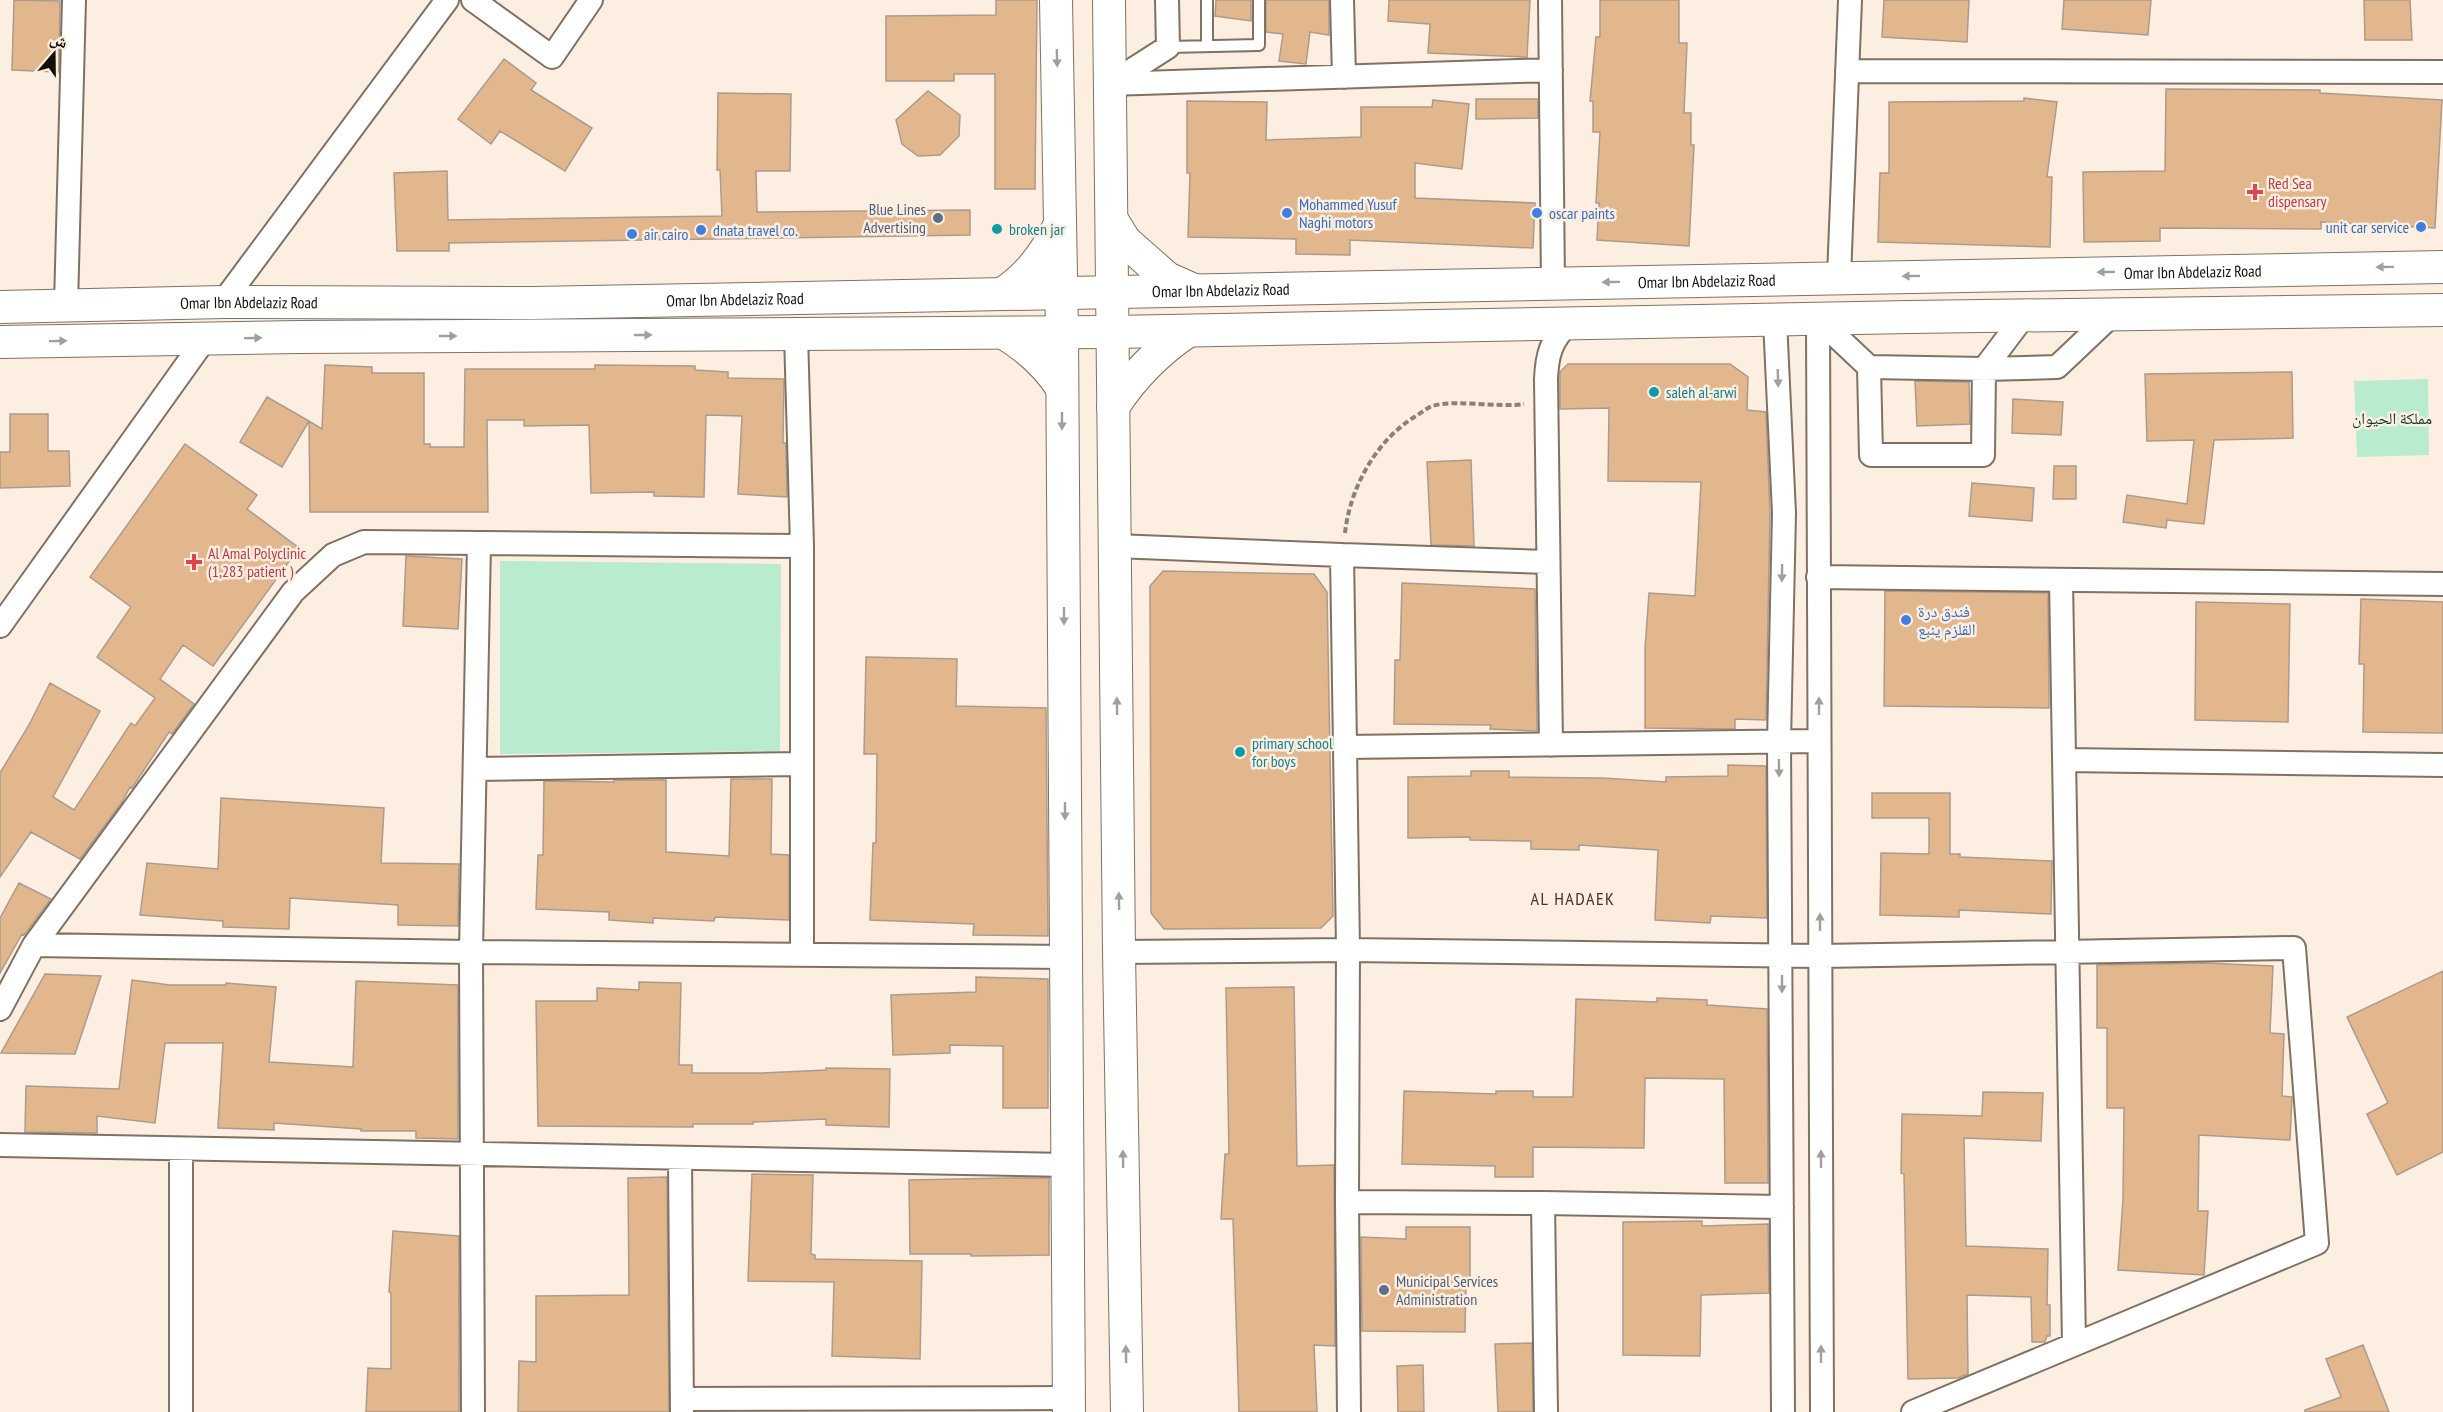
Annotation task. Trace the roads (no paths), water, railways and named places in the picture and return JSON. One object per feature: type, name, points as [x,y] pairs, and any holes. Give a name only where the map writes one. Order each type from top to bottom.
[{"type":"main road","points":[[1056,0],[1062,332],[1069,1405]]},
{"type":"main road","points":[[1109,0],[1119,952],[1127,1412]]},
{"type":"main road","points":[[1112,220],[1125,241],[1167,278],[1194,290]]},
{"type":"main road","points":[[1002,294],[1020,283],[1050,245],[1060,223]]},
{"type":"main road","name":"Omar Ibn Abdelaziz Road","points":[[0,307],[223,302],[533,303],[2443,267]]},
{"type":"main road","points":[[0,342],[1113,332],[2443,310]]},
{"type":"main road","points":[[1113,407],[1126,386],[1166,346],[1188,331]]},
{"type":"main road","points":[[1004,333],[1020,342],[1053,374],[1062,388]]},
{"type":"street","points":[[66,305],[74,0]]},
{"type":"street","points":[[223,302],[447,0]]},
{"type":"street","points":[[472,0],[552,57],[591,0]]},
{"type":"street","points":[[1110,84],[1168,46],[1167,0]]},
{"type":"street","points":[[1342,0],[1344,76]]},
{"type":"street","points":[[1550,0],[1553,283]]},
{"type":"street","points":[[1839,277],[1850,0]]},
{"type":"street","points":[[1110,84],[1551,70]]},
{"type":"street","points":[[1847,71],[2443,72]]},
{"type":"street","points":[[1818,319],[1869,367],[1984,369],[2057,367],[2112,314]]},
{"type":"street","points":[[1869,367],[1871,455],[1983,455],[1984,369],[2024,316]]},
{"type":"street","points":[[1818,319],[1822,1412]]},
{"type":"street","points":[[1775,320],[1784,513],[1779,742],[1783,1412]]},
{"type":"street","points":[[1551,745],[1546,366],[1552,342],[1569,324]]},
{"type":"street","points":[[796,334],[802,546],[802,955]]},
{"type":"street","points":[[0,626],[205,339]]},
{"type":"street","points":[[1784,513],[1818,532]]},
{"type":"street","points":[[0,1009],[34,945],[292,592],[333,555],[364,542],[802,546]]},
{"type":"street","points":[[473,1412],[471,952],[479,543]]},
{"type":"street","points":[[1115,546],[1548,562]]},
{"type":"street","points":[[1342,555],[1348,950],[1349,1412]]},
{"type":"street","points":[[1818,577],[2443,584]]},
{"type":"street","points":[[2061,580],[2074,1344]]},
{"type":"street","points":[[1345,747],[1819,741]]},
{"type":"street","points":[[2064,760],[2443,765]]},
{"type":"street","points":[[475,769],[802,764]]},
{"type":"street","points":[[34,945],[471,952],[1066,957]]},
{"type":"street","points":[[1119,952],[1348,950],[1820,956],[2294,948],[2317,1243],[1913,1412]]},
{"type":"street","points":[[0,1145],[1067,1165]]},
{"type":"street","points":[[181,1149],[181,1412]]},
{"type":"street","points":[[680,1158],[682,1405],[1069,1405]]},
{"type":"street","points":[[1347,1202],[1782,1206]]},
{"type":"street","points":[[1543,1203],[1546,1412]]},
{"type":"lane","points":[[1207,0],[1207,44]]},
{"type":"lane","points":[[1168,46],[1259,45],[1259,0]]},
{"type":"place","name":"Red Sea dispensary","points":[[2255,192]]},
{"type":"place","name":"Mohammed Yusuf Naghi motors","points":[[1287,213]]},
{"type":"place","name":"oscar paints","points":[[1537,213]]},
{"type":"place","name":"Blue Lines Advertising","points":[[938,218]]},
{"type":"place","name":"unit car service","points":[[2421,227]]},
{"type":"place","name":"broken jar","points":[[997,229]]},
{"type":"place","name":"dnata travel co.","points":[[701,230]]},
{"type":"place","name":"air cairo","points":[[632,234]]},
{"type":"place","name":"saleh al-arwi","points":[[1654,392]]},
{"type":"place","name":"Al Amal Polyclinic (1,283 patient )","points":[[194,562]]},
{"type":"place","name":"فندق درة القلزم ينبع","points":[[1906,620]]},
{"type":"place","name":"primary school for boys","points":[[1240,752]]},
{"type":"place","name":"Municipal Services Administration","points":[[1384,1290]]},
{"type":"district","name":"AL HADAEK","points":[[1573,899]]},
{"type":"park label","name":"مملكة الحيوان","points":[[2392,418]]}]
